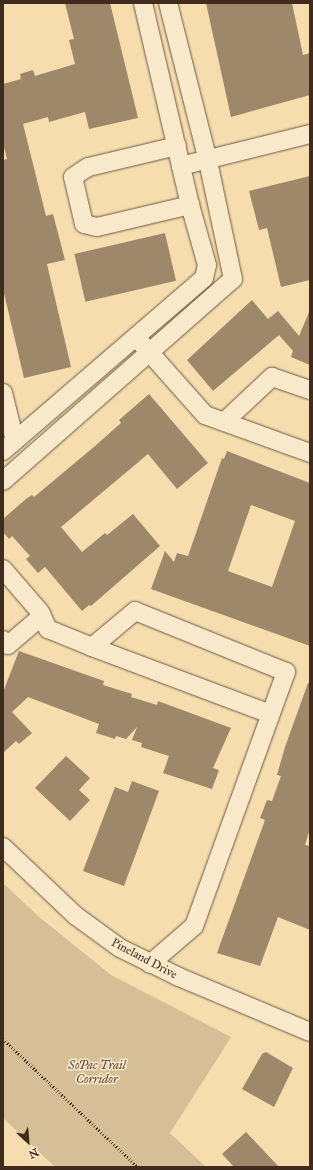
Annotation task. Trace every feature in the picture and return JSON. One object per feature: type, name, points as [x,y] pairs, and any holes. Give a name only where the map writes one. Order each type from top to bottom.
[{"type":"street","points":[[9,446],[204,278],[207,265],[190,204],[143,3]]},
{"type":"street","points":[[3,481],[233,279],[208,161],[168,3]]},
{"type":"street","points":[[181,166],[208,161],[310,134]]},
{"type":"street","points":[[177,146],[88,167],[73,177],[84,224],[97,227],[190,204]]},
{"type":"street","points":[[136,337],[205,415],[310,453]]},
{"type":"street","points":[[224,422],[272,377],[310,390]]},
{"type":"street","points":[[3,393],[9,446]]},
{"type":"street","points":[[3,569],[42,616],[48,629],[270,714]]},
{"type":"street","points":[[92,647],[135,611],[286,672],[194,926],[150,964]]},
{"type":"street","points":[[3,640],[8,645],[42,616]]},
{"type":"street","name":"Pineland Drive","points":[[3,847],[76,916],[120,948],[150,964],[242,1005],[310,1032]]},
{"type":"path","points":[[3,1039],[138,1167]]},
{"type":"green space","name":"SoPac Trail Corridor","points":[[3,883],[38,916],[111,975],[231,1037],[170,1133],[206,1167],[55,1167],[3,1118]]},
{"type":"building","points":[[65,3],[110,3],[138,118],[89,129],[85,112],[49,122],[48,117],[23,124],[46,216],[53,214],[65,260],[47,264],[71,367],[24,378],[3,289],[3,160],[7,159],[3,143],[3,84],[21,79],[20,74],[33,70],[35,76],[75,64],[69,40],[74,39]]},
{"type":"building","points":[[206,3],[292,3],[303,55],[310,53],[310,95],[231,117]]},
{"type":"building","points":[[310,176],[310,280],[281,287],[267,228],[259,230],[249,191]]},
{"type":"building","points":[[165,233],[176,281],[85,302],[74,254]]},
{"type":"building","points":[[252,300],[268,319],[278,311],[299,336],[310,310],[310,365],[291,357],[293,351],[279,335],[213,391],[187,360]]},
{"type":"building","points":[[149,394],[208,463],[177,489],[148,454],[61,527],[82,552],[105,533],[107,535],[133,514],[160,546],[91,606],[89,605],[82,611],[45,567],[38,573],[26,559],[30,556],[12,536],[9,539],[3,532],[3,519],[26,499],[32,495],[34,497],[95,446],[121,423],[119,420]]},
{"type":"building","points":[[227,451],[310,483],[310,646],[151,589],[165,551],[174,562],[177,553],[188,556],[222,458],[224,459]],"holes":[[[251,505],[295,521],[272,587],[228,571]]]},
{"type":"building","points":[[19,651],[104,681],[103,685],[132,694],[131,697],[157,705],[158,701],[231,728],[213,768],[219,770],[212,789],[163,773],[169,756],[141,747],[142,743],[132,740],[137,727],[126,739],[116,736],[115,739],[96,733],[99,724],[28,697],[12,712],[32,733],[19,744],[16,741],[3,753],[3,692]]},
{"type":"building","points":[[308,683],[310,683],[310,829],[305,845],[310,846],[310,930],[278,917],[260,966],[217,953],[265,820],[260,818],[267,800],[272,801],[281,776],[277,775],[285,747]]},
{"type":"building","points":[[66,756],[90,778],[79,790],[90,800],[70,821],[35,788]]},
{"type":"building","points":[[132,781],[159,791],[124,886],[83,871],[115,787],[128,792]]},
{"type":"building","points":[[266,1052],[293,1068],[274,1107],[242,1089],[262,1054]]},
{"type":"building","points":[[246,1132],[279,1167],[234,1167],[222,1154]]}]
